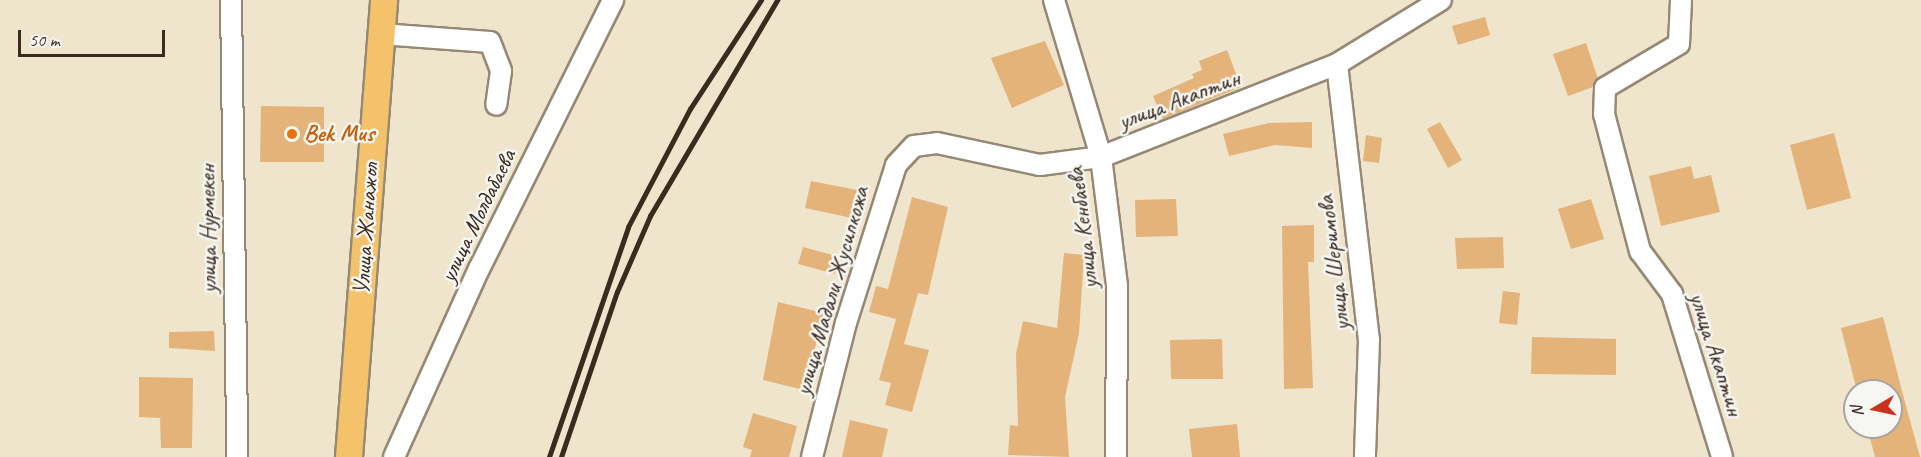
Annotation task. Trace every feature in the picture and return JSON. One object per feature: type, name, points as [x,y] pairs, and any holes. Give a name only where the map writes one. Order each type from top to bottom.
[{"type":"main road","name":"Улица Жанажол","points":[[349,457],[384,0]]},
{"type":"street","name":"улица Нурмекен","points":[[231,0],[237,457]]},
{"type":"street","name":"улица Молдабаева","points":[[394,457],[479,269],[614,0]]},
{"type":"street","name":"улица Кенбаева","points":[[1054,0],[1101,157],[1117,286],[1116,457]]},
{"type":"street","name":"улица Акаптин","points":[[914,146],[938,143],[1040,165],[1101,157],[1337,64],[1441,0]]},
{"type":"street","name":"улица Акаптин","points":[[1681,0],[1679,44],[1605,88],[1604,114],[1640,251],[1672,294],[1722,457]]},
{"type":"street","points":[[381,34],[490,42],[501,71],[496,105]]},
{"type":"street","name":"улица Шеримова","points":[[1337,64],[1369,340],[1365,457]]},
{"type":"street","name":"улица Мадали Жусипкожа","points":[[812,457],[846,323],[896,165],[914,146]]},
{"type":"building","points":[[1485,17],[1490,35],[1458,45],[1452,26]]},
{"type":"building","points":[[1045,41],[1064,85],[1012,108],[991,58]]},
{"type":"building","points":[[1586,43],[1598,79],[1593,87],[1568,96],[1553,54]]},
{"type":"building","points":[[1227,50],[1241,87],[1163,119],[1153,96],[1194,78],[1192,74],[1202,70],[1199,61]]},
{"type":"building","name":"Bek Mus","points":[[261,106],[324,107],[324,162],[260,162]]},
{"type":"building","points":[[1312,122],[1312,148],[1275,145],[1229,156],[1223,134],[1269,123]]},
{"type":"building","points":[[1440,122],[1462,160],[1448,168],[1427,129]]},
{"type":"building","points":[[1834,133],[1851,198],[1807,210],[1790,145]]},
{"type":"building","points":[[1366,135],[1382,138],[1379,163],[1363,161]]},
{"type":"building","points":[[1691,166],[1694,179],[1711,175],[1720,212],[1661,226],[1649,176]]},
{"type":"building","points":[[811,181],[857,190],[852,218],[805,208]]},
{"type":"building","points":[[912,197],[948,207],[928,295],[918,293],[904,344],[929,350],[912,412],[885,405],[891,383],[879,380],[896,319],[869,312],[876,286],[888,289]]},
{"type":"building","points":[[1176,199],[1178,236],[1136,237],[1135,200]]},
{"type":"building","points":[[1591,199],[1604,239],[1571,249],[1558,209]]},
{"type":"building","points":[[1314,225],[1314,262],[1308,262],[1313,388],[1284,389],[1282,226]]},
{"type":"building","points":[[1503,237],[1504,268],[1457,269],[1455,238]]},
{"type":"building","points":[[803,247],[840,257],[835,274],[798,264]]},
{"type":"building","points":[[1064,253],[1084,255],[1079,333],[1065,397],[1069,457],[1008,455],[1010,425],[1018,426],[1016,354],[1023,321],[1057,328]]},
{"type":"building","points":[[1503,291],[1520,293],[1517,325],[1499,323]]},
{"type":"building","points":[[778,302],[824,313],[804,390],[763,380]]},
{"type":"building","points":[[1883,317],[1899,379],[1854,379],[1841,328]]},
{"type":"building","points":[[214,331],[215,351],[169,348],[169,332]]},
{"type":"building","points":[[1532,337],[1616,339],[1616,375],[1531,374]]},
{"type":"building","points":[[1222,339],[1223,379],[1171,379],[1170,340]]},
{"type":"building","points":[[139,377],[193,378],[192,448],[161,448],[160,418],[139,417]]},
{"type":"building","points":[[1903,395],[1920,457],[1875,457],[1870,439],[1903,439]]},
{"type":"building","points":[[753,413],[797,426],[789,457],[750,457],[752,450],[743,447]]},
{"type":"building","points":[[850,420],[888,429],[882,457],[842,457]]},
{"type":"building","points":[[1237,424],[1240,457],[1192,457],[1189,429]]},
{"type":"railway","points":[[549,457],[628,227],[690,109],[761,0]]},
{"type":"railway","points":[[561,457],[617,292],[650,216],[777,0]]},
{"type":"place","name":"Bek Mus","points":[[292,134]]}]
